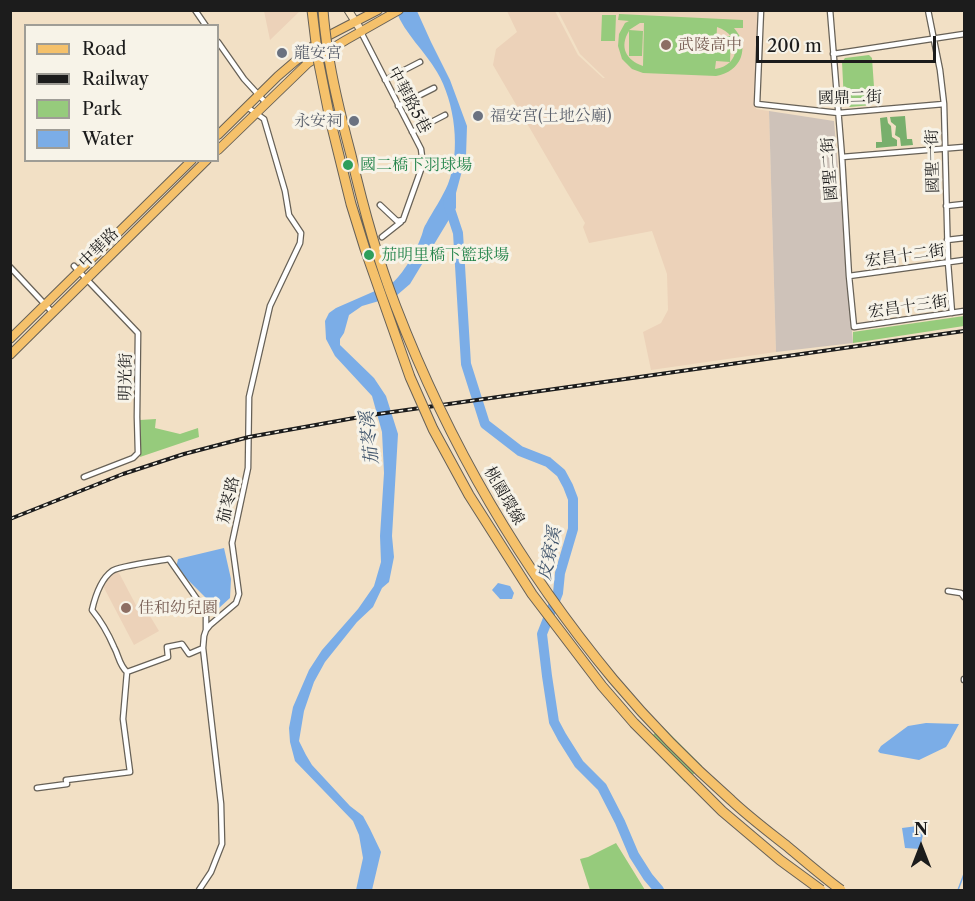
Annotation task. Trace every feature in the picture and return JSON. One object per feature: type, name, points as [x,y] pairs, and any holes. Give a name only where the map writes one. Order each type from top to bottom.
[{"type":"highway","name":"桃園環線","points":[[312,10],[318,60],[330,119],[351,204],[365,249],[410,377],[433,429],[469,495],[532,594],[602,686],[634,723],[722,811],[821,891]]},
{"type":"highway","name":"桃園環線","points":[[323,10],[328,54],[341,115],[374,244],[396,307],[446,423],[514,544],[542,586],[614,679],[646,716],[732,802],[841,891]]},
{"type":"main road","points":[[219,134],[303,53],[320,40],[378,10]]},
{"type":"main road","points":[[219,149],[308,63],[399,10]]},
{"type":"main road","name":"中華路","points":[[10,339],[76,269],[190,162]]},
{"type":"main road","name":"中華路","points":[[10,355],[205,162]]},
{"type":"street","points":[[195,10],[205,24]]},
{"type":"street","points":[[348,10],[362,32]]},
{"type":"street","name":"國鼎二街","points":[[761,10],[757,104],[838,113],[944,104]]},
{"type":"street","name":"國聖二街","points":[[830,10],[854,327]]},
{"type":"street","name":"國聖一街","points":[[928,10],[944,104],[947,240],[952,313]]},
{"type":"street","name":"中華路5巷","points":[[362,32],[421,149],[423,164],[403,220]]},
{"type":"street","points":[[833,54],[964,34]]},
{"type":"street","points":[[219,43],[244,79],[266,104]]},
{"type":"street","points":[[385,80],[420,62]]},
{"type":"street","points":[[398,106],[434,88]]},
{"type":"street","points":[[247,106],[256,113]]},
{"type":"street","name":"茄苳路","points":[[207,630],[236,603],[239,594],[232,543],[248,468],[249,396],[270,306],[300,243],[301,233],[289,215],[285,191],[264,119],[256,113]]},
{"type":"street","points":[[412,132],[445,115]]},
{"type":"street","points":[[842,157],[964,147]]},
{"type":"street","points":[[946,206],[964,204]]},
{"type":"street","points":[[380,205],[397,221],[403,220]]},
{"type":"street","points":[[382,237],[403,220]]},
{"type":"street","points":[[947,240],[964,238]]},
{"type":"street","name":"宏昌十二街","points":[[849,276],[964,260]]},
{"type":"street","points":[[10,267],[53,313]]},
{"type":"street","name":"明光街","points":[[76,269],[138,333],[138,453],[133,458],[84,477]]},
{"type":"street","name":"宏昌十三街","points":[[854,327],[964,311]]},
{"type":"street","points":[[37,788],[67,784],[66,780],[130,772],[123,719],[127,672],[121,666],[116,649],[105,627],[92,609],[96,595],[113,569],[169,559],[206,612],[207,630],[204,636],[204,648],[221,804],[222,844],[211,872],[199,891]]},
{"type":"street","points":[[948,591],[961,593],[964,597]]},
{"type":"street","points":[[127,672],[168,657],[167,647],[182,644],[189,654],[204,648]]},
{"type":"shaded area","points":[[264,10],[300,11],[270,40]]},
{"type":"shaded area","points":[[507,11],[555,11],[578,55],[605,78],[580,54],[558,11],[757,11],[756,109],[769,111],[776,352],[651,370],[643,332],[661,323],[668,310],[667,274],[652,231],[589,243],[583,227],[585,223],[493,65],[496,49],[517,32]]},
{"type":"shaded area","points":[[769,111],[834,121],[853,343],[776,352]]},
{"type":"shaded area","name":"佳和幼兒園","points":[[118,571],[138,609],[144,606],[159,631],[134,645],[103,586],[114,572]]},
{"type":"green space","points":[[619,14],[743,20],[743,28],[734,28],[742,43],[741,58],[732,69],[716,76],[643,73],[632,69],[622,59],[618,46],[619,34],[625,23],[629,21],[618,20]],"holes":[[[644,23],[643,66],[628,57],[625,48],[629,31],[629,56],[642,56],[643,31],[629,30]],[[717,27],[731,36],[717,36],[716,47]],[[731,36],[736,50],[730,62]],[[716,61],[730,62],[715,69]]]},
{"type":"green space","points":[[602,15],[616,15],[615,41],[601,41]]},
{"type":"green space","points":[[869,55],[872,58],[875,101],[872,105],[850,107],[844,102],[842,62],[845,58]]},
{"type":"green space","points":[[905,116],[907,139],[912,139],[913,145],[901,146],[900,138],[895,135],[896,126],[891,122],[890,117]]},
{"type":"green space","points":[[887,117],[892,137],[897,140],[897,146],[876,148],[876,142],[882,142],[880,118]]},
{"type":"green space","points":[[964,316],[964,326],[853,343],[853,332]]},
{"type":"green space","points":[[156,419],[155,428],[180,434],[198,428],[199,437],[140,457],[140,420]]},
{"type":"green space","points":[[662,726],[702,766],[685,782],[646,742]]},
{"type":"green space","points":[[616,843],[645,890],[590,890],[580,859]]},
{"type":"water","points":[[396,11],[417,11],[450,80],[467,126],[466,156],[456,193],[456,208],[410,284],[396,296],[362,306],[349,315],[340,339],[340,345],[374,378],[386,396],[398,434],[392,536],[394,557],[389,582],[382,588],[373,607],[357,622],[325,662],[314,682],[304,711],[299,741],[312,765],[350,806],[363,816],[381,852],[372,890],[356,890],[363,858],[359,835],[353,821],[295,761],[289,728],[293,707],[309,670],[322,650],[358,609],[374,586],[381,562],[380,536],[384,473],[382,432],[372,396],[335,356],[326,339],[325,321],[329,313],[336,308],[391,284],[400,275],[446,189],[452,171],[455,142],[448,98],[437,72],[404,27]]},
{"type":"water","points":[[224,548],[231,579],[230,598],[213,616],[211,603],[176,568],[178,559]]},
{"type":"water","points":[[498,583],[510,586],[514,593],[512,599],[500,599],[492,590]]},
{"type":"water","points":[[926,723],[959,724],[946,747],[919,760],[878,751],[881,746],[908,726]]},
{"type":"water","points":[[925,825],[920,849],[905,848],[902,828]]},
{"type":"waterway","name":"皮寮溪","points":[[448,203],[458,233],[466,364],[485,424],[520,451],[548,462],[561,473],[573,499],[573,529],[560,573],[558,593],[542,634],[554,722],[579,764],[602,787],[634,855],[659,890]]},
{"type":"waterway","points":[[958,890],[964,874]]},
{"type":"railway","points":[[10,519],[123,474],[184,454],[249,437],[371,415],[964,331]]},
{"type":"place","name":"武陵高中","points":[[666,45]]},
{"type":"place","name":"龍安宮","points":[[282,53]]},
{"type":"place","name":"福安宮(土地公廟)","points":[[478,116]]},
{"type":"place","name":"永安祠","points":[[354,121]]},
{"type":"place","name":"國二橋下羽球場","points":[[348,165]]},
{"type":"place","name":"茄明里橋下籃球場","points":[[369,255]]},
{"type":"place","name":"佳和幼兒園","points":[[126,608]]},
{"type":"water label","name":"茄苳溪","points":[[370,438]]}]
